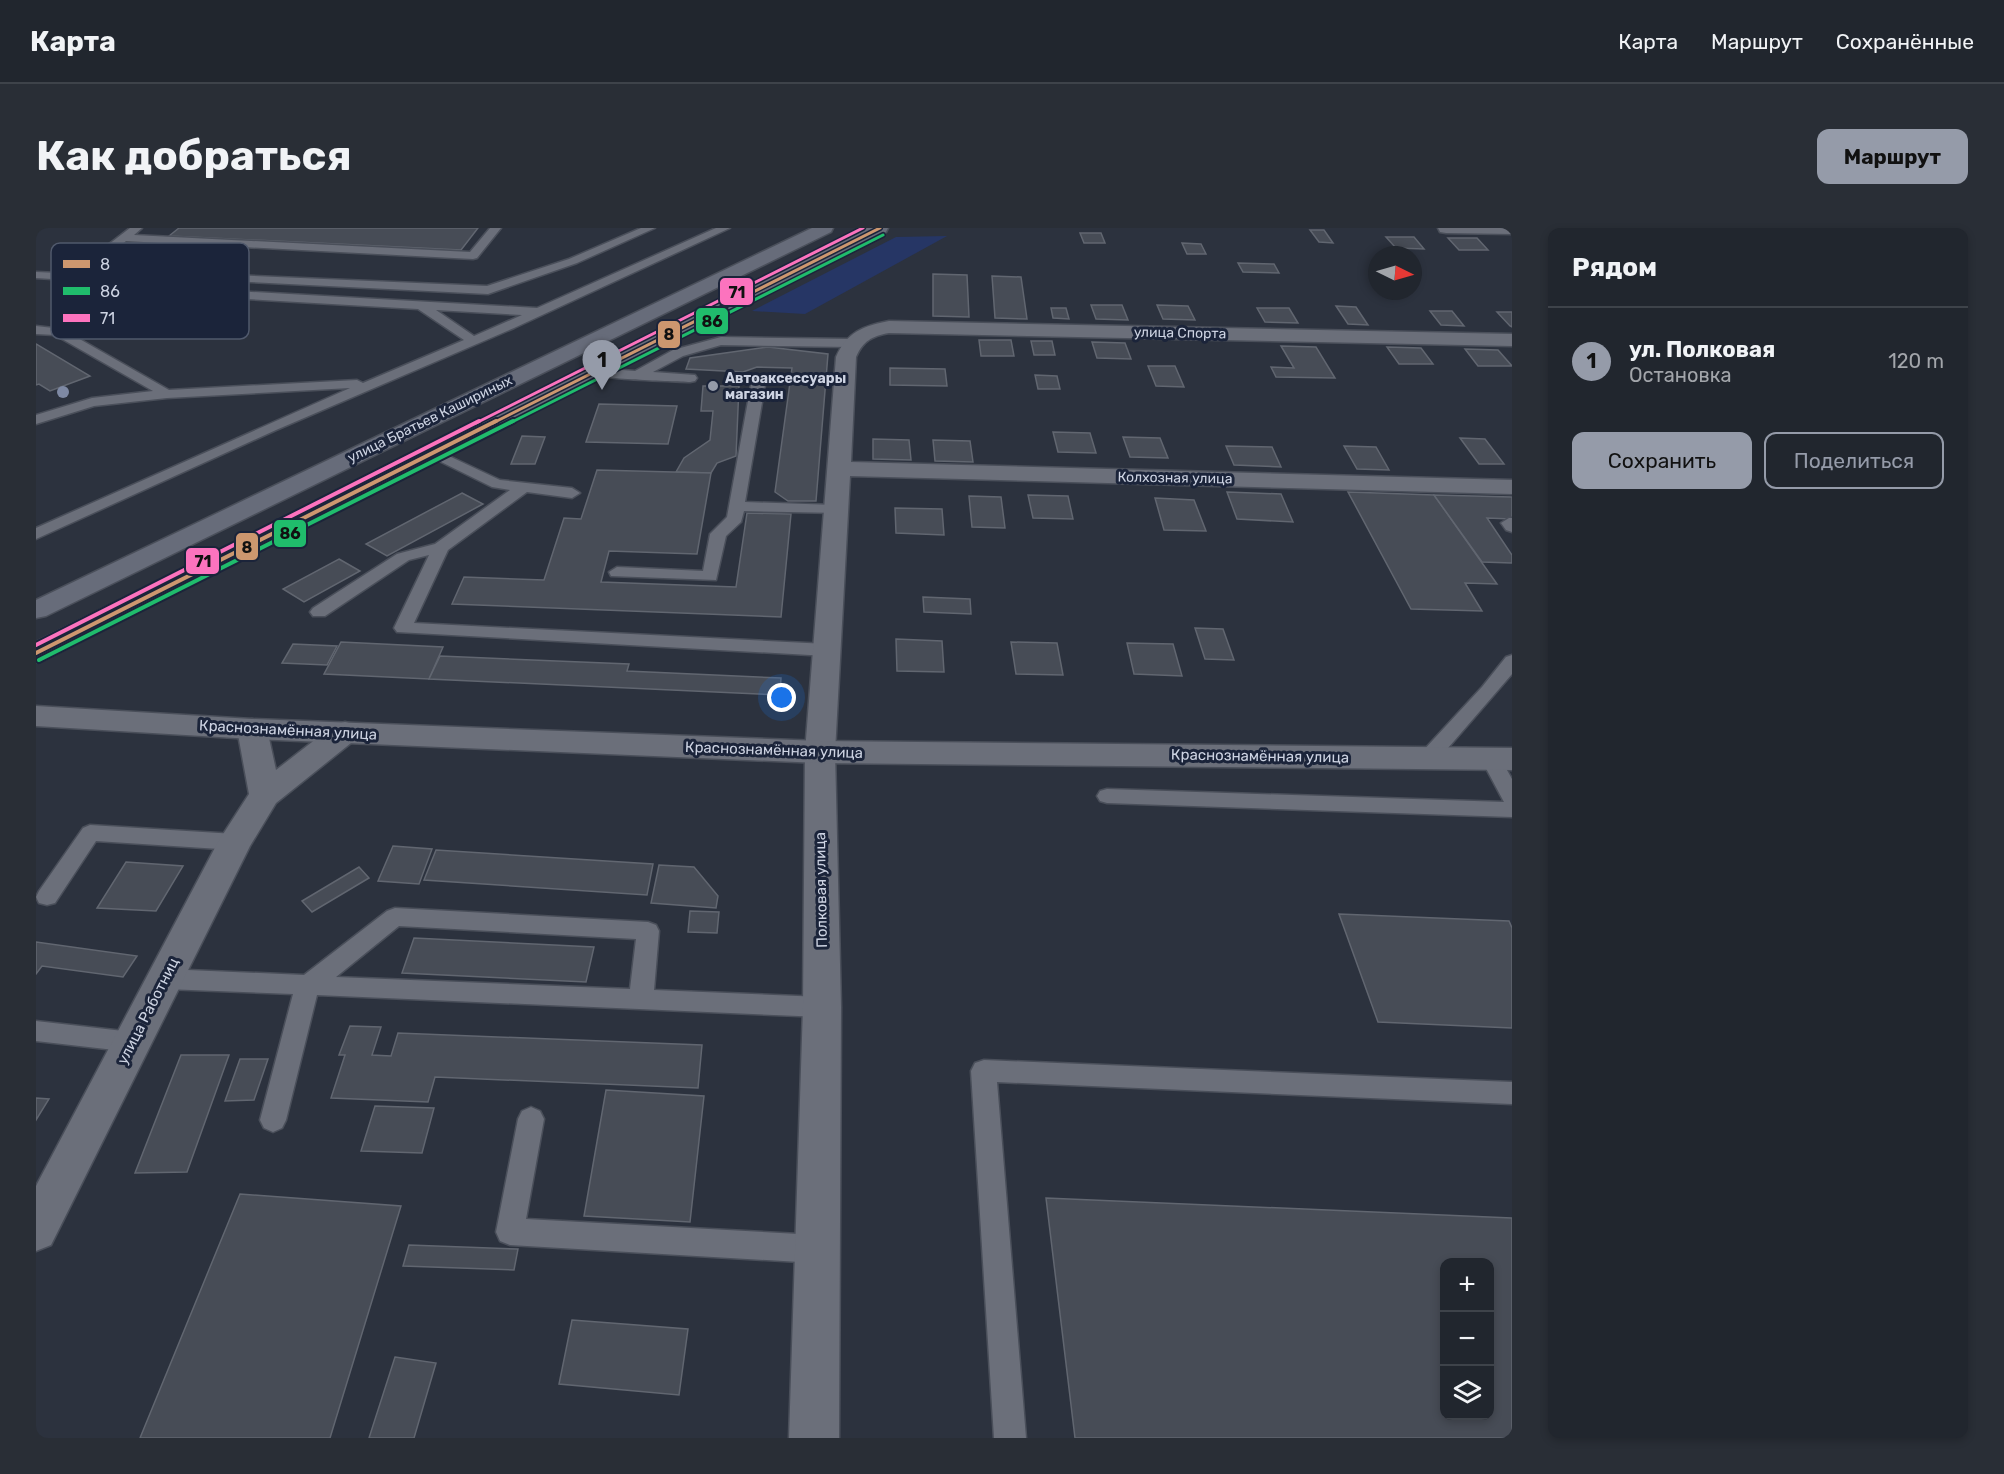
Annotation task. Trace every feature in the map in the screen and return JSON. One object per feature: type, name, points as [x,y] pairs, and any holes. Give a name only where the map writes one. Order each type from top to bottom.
[{"type":"main road","name":"улица Братьев Кашириных","points":[[36,610],[825,228]]},
{"type":"main road","name":"улица Братьев Кашириных","points":[[36,653],[880,228]]},
{"type":"street","points":[[1446,228],[1512,230]]},
{"type":"street","name":"улица Спорта","points":[[851,343],[866,332],[889,327],[1512,340]]},
{"type":"street","name":"Полковая улица","points":[[814,1438],[822,1007],[820,752],[846,357],[851,343]]},
{"type":"street","name":"Колхозная улица","points":[[838,469],[1512,487]]},
{"type":"street","name":"Краснознамённая улица","points":[[36,716],[252,729],[820,752],[1502,759]]},
{"type":"street","points":[[252,729],[265,795]]},
{"type":"street","name":"улица Работниц","points":[[36,1230],[235,842],[265,795],[345,732]]},
{"type":"lane","points":[[117,243],[137,228]]},
{"type":"lane","points":[[249,244],[390,256],[473,256],[496,228]]},
{"type":"lane","points":[[249,278],[368,280],[488,290],[573,261],[650,228]]},
{"type":"lane","points":[[36,534],[725,228]]},
{"type":"lane","points":[[124,238],[241,243]]},
{"type":"lane","points":[[36,275],[51,276]]},
{"type":"lane","points":[[249,295],[540,312]]},
{"type":"lane","points":[[422,305],[474,341]]},
{"type":"lane","points":[[36,330],[51,331]]},
{"type":"lane","points":[[70,339],[167,394]]},
{"type":"lane","points":[[635,376],[678,353],[721,341],[851,343]]},
{"type":"lane","points":[[595,372],[690,378]]},
{"type":"lane","points":[[617,572],[710,576],[718,534],[735,519],[759,379]]},
{"type":"lane","points":[[36,420],[92,402],[167,394],[373,383]]},
{"type":"lane","points":[[434,453],[497,484],[572,493]]},
{"type":"lane","points":[[319,612],[403,557],[441,547],[524,487]]},
{"type":"lane","points":[[737,506],[835,510]]},
{"type":"lane","points":[[441,547],[403,628],[827,650]]},
{"type":"lane","points":[[1428,758],[1490,691],[1512,661]]},
{"type":"lane","points":[[1502,759],[1512,798]]},
{"type":"lane","points":[[1107,796],[1512,810]]},
{"type":"lane","points":[[47,897],[90,833],[235,842]]},
{"type":"lane","points":[[273,1120],[307,986],[396,917],[648,931],[640,1000]]},
{"type":"lane","points":[[165,980],[822,1007]]},
{"type":"lane","points":[[36,1031],[132,1042]]},
{"type":"lane","points":[[1010,1438],[984,1071],[1512,1094]]},
{"type":"lane","points":[[531,1119],[510,1232],[817,1250]]},
{"type":"shaded area","points":[[947,236],[805,314],[752,311],[896,237]]},
{"type":"building","points":[[179,228],[478,228],[461,250],[169,236]]},
{"type":"building","points":[[1310,230],[1324,230],[1333,243],[1319,242]]},
{"type":"building","points":[[1080,233],[1101,233],[1105,243],[1084,243]]},
{"type":"building","points":[[1386,237],[1414,237],[1422,246],[1394,246]]},
{"type":"building","points":[[1448,238],[1477,238],[1488,250],[1459,250]]},
{"type":"building","points":[[1182,243],[1201,244],[1206,254],[1187,254]]},
{"type":"building","points":[[1238,263],[1274,264],[1279,273],[1243,272]]},
{"type":"building","points":[[933,274],[967,275],[969,317],[933,316]]},
{"type":"building","points":[[992,276],[1021,277],[1027,319],[995,318]]},
{"type":"building","points":[[1091,305],[1122,305],[1128,320],[1096,319]]},
{"type":"building","points":[[1157,305],[1188,306],[1195,320],[1163,319]]},
{"type":"building","points":[[1336,306],[1356,307],[1368,325],[1348,324]]},
{"type":"building","points":[[1051,308],[1066,308],[1069,319],[1053,318]]},
{"type":"building","points":[[1257,308],[1289,308],[1298,323],[1265,322]]},
{"type":"building","points":[[1430,311],[1452,311],[1464,326],[1441,325]]},
{"type":"building","points":[[1497,312],[1512,312],[1512,327],[1510,326]]},
{"type":"building","points":[[979,340],[1011,340],[1014,356],[981,356]]},
{"type":"building","points":[[1031,341],[1052,341],[1055,355],[1034,355]]},
{"type":"building","points":[[1092,342],[1125,343],[1131,359],[1097,358]]},
{"type":"building","points":[[36,344],[90,376],[50,391],[39,384],[36,385]]},
{"type":"building","points":[[1281,346],[1316,347],[1335,378],[1276,377],[1271,367],[1294,368]]},
{"type":"building","points":[[768,347],[828,354],[816,501],[788,501],[775,492],[792,368],[757,367],[743,372],[686,369],[690,358]]},
{"type":"building","points":[[1387,347],[1421,348],[1433,364],[1399,364]]},
{"type":"building","points":[[1465,349],[1498,350],[1512,366],[1478,366]]},
{"type":"building","points":[[1148,366],[1175,366],[1184,387],[1156,386]]},
{"type":"building","points":[[890,368],[945,369],[947,386],[890,385]]},
{"type":"building","points":[[1035,375],[1057,376],[1060,389],[1038,389]]},
{"type":"building","points":[[703,386],[739,386],[736,456],[717,463],[711,473],[676,472],[684,458],[710,440],[713,411],[701,411]]},
{"type":"building","points":[[599,404],[677,406],[668,444],[586,442]]},
{"type":"building","points":[[1053,432],[1090,433],[1096,453],[1058,452]]},
{"type":"building","points":[[522,436],[545,437],[535,464],[511,464]]},
{"type":"building","points":[[1123,437],[1160,438],[1168,458],[1130,457]]},
{"type":"building","points":[[1460,438],[1485,439],[1504,464],[1479,464]]},
{"type":"building","points":[[873,439],[909,440],[911,460],[873,459]]},
{"type":"building","points":[[933,440],[970,441],[973,462],[935,461]]},
{"type":"building","points":[[1226,446],[1272,447],[1281,467],[1234,465]]},
{"type":"building","points":[[1344,446],[1376,447],[1389,470],[1357,469]]},
{"type":"building","points":[[597,470],[711,473],[697,554],[609,551],[601,582],[736,587],[747,513],[791,514],[781,617],[452,604],[464,577],[544,580],[564,518],[581,519]]},
{"type":"building","points":[[1227,492],[1281,494],[1293,522],[1237,519]]},
{"type":"building","points":[[1348,492],[1434,495],[1497,584],[1465,583],[1482,611],[1411,609]]},
{"type":"building","points":[[462,493],[483,504],[387,556],[366,544]]},
{"type":"building","points":[[1028,495],[1068,496],[1073,519],[1033,518]]},
{"type":"building","points":[[1434,495],[1512,497],[1512,519],[1487,518],[1512,555],[1512,563],[1482,562]]},
{"type":"building","points":[[969,496],[1001,497],[1005,528],[972,527]]},
{"type":"building","points":[[1155,498],[1194,500],[1206,531],[1164,530]]},
{"type":"building","points":[[895,508],[942,509],[944,535],[896,533]]},
{"type":"building","points":[[339,559],[360,571],[304,602],[283,589]]},
{"type":"building","points":[[923,597],[970,599],[971,614],[924,612]]},
{"type":"building","points":[[1195,628],[1223,629],[1234,660],[1205,659]]},
{"type":"building","points":[[896,639],[942,641],[944,672],[897,671]]},
{"type":"building","points":[[341,642],[443,647],[429,679],[324,674]]},
{"type":"building","points":[[1011,642],[1057,643],[1063,675],[1016,674]]},
{"type":"building","points":[[1127,643],[1173,644],[1182,676],[1134,674]]},
{"type":"building","points":[[293,644],[337,646],[327,665],[282,663]]},
{"type":"building","points":[[440,656],[629,664],[627,671],[781,678],[780,695],[429,679]]},
{"type":"building","points":[[393,846],[432,849],[419,884],[378,881]]},
{"type":"building","points":[[436,850],[653,864],[647,895],[424,880]]},
{"type":"building","points":[[126,862],[183,866],[156,911],[97,908]]},
{"type":"building","points":[[659,865],[694,867],[718,896],[716,908],[651,903]]},
{"type":"building","points":[[359,867],[369,878],[312,912],[302,901]]},
{"type":"building","points":[[690,911],[719,912],[717,933],[688,932]]},
{"type":"building","points":[[1339,914],[1509,921],[1512,928],[1512,1028],[1378,1022]]},
{"type":"building","points":[[414,938],[594,947],[586,982],[402,973]]},
{"type":"building","points":[[36,942],[137,956],[123,977],[42,966],[36,974]]},
{"type":"building","points":[[350,1026],[381,1027],[372,1055],[391,1056],[398,1033],[702,1045],[698,1088],[435,1077],[428,1102],[331,1098],[345,1055],[339,1055]]},
{"type":"building","points":[[181,1055],[229,1055],[187,1172],[135,1173]]},
{"type":"building","points":[[240,1059],[268,1059],[254,1100],[225,1101]]},
{"type":"building","points":[[606,1090],[704,1096],[690,1222],[584,1216]]},
{"type":"building","points":[[36,1098],[49,1099],[36,1120]]},
{"type":"building","points":[[375,1106],[434,1108],[422,1153],[361,1151]]},
{"type":"building","points":[[240,1194],[401,1206],[330,1438],[140,1438]]},
{"type":"building","points":[[1046,1198],[1512,1218],[1512,1438],[1075,1438]]},
{"type":"building","points":[[409,1245],[518,1249],[514,1270],[403,1266]]},
{"type":"building","points":[[572,1320],[688,1329],[679,1395],[559,1384]]},
{"type":"building","points":[[395,1357],[436,1363],[414,1438],[369,1438]]},
{"type":"transit line","name":"71","points":[[36,645],[863,228]]},
{"type":"transit line","name":"8","points":[[36,653],[880,228]]},
{"type":"transit line","name":"86","points":[[39,660],[883,235]]},
{"type":"place","name":"Автоаксессуары магазин","points":[[713,386]]},
{"type":"place","name":"ул. Полковая","points":[[602,390]]}]
